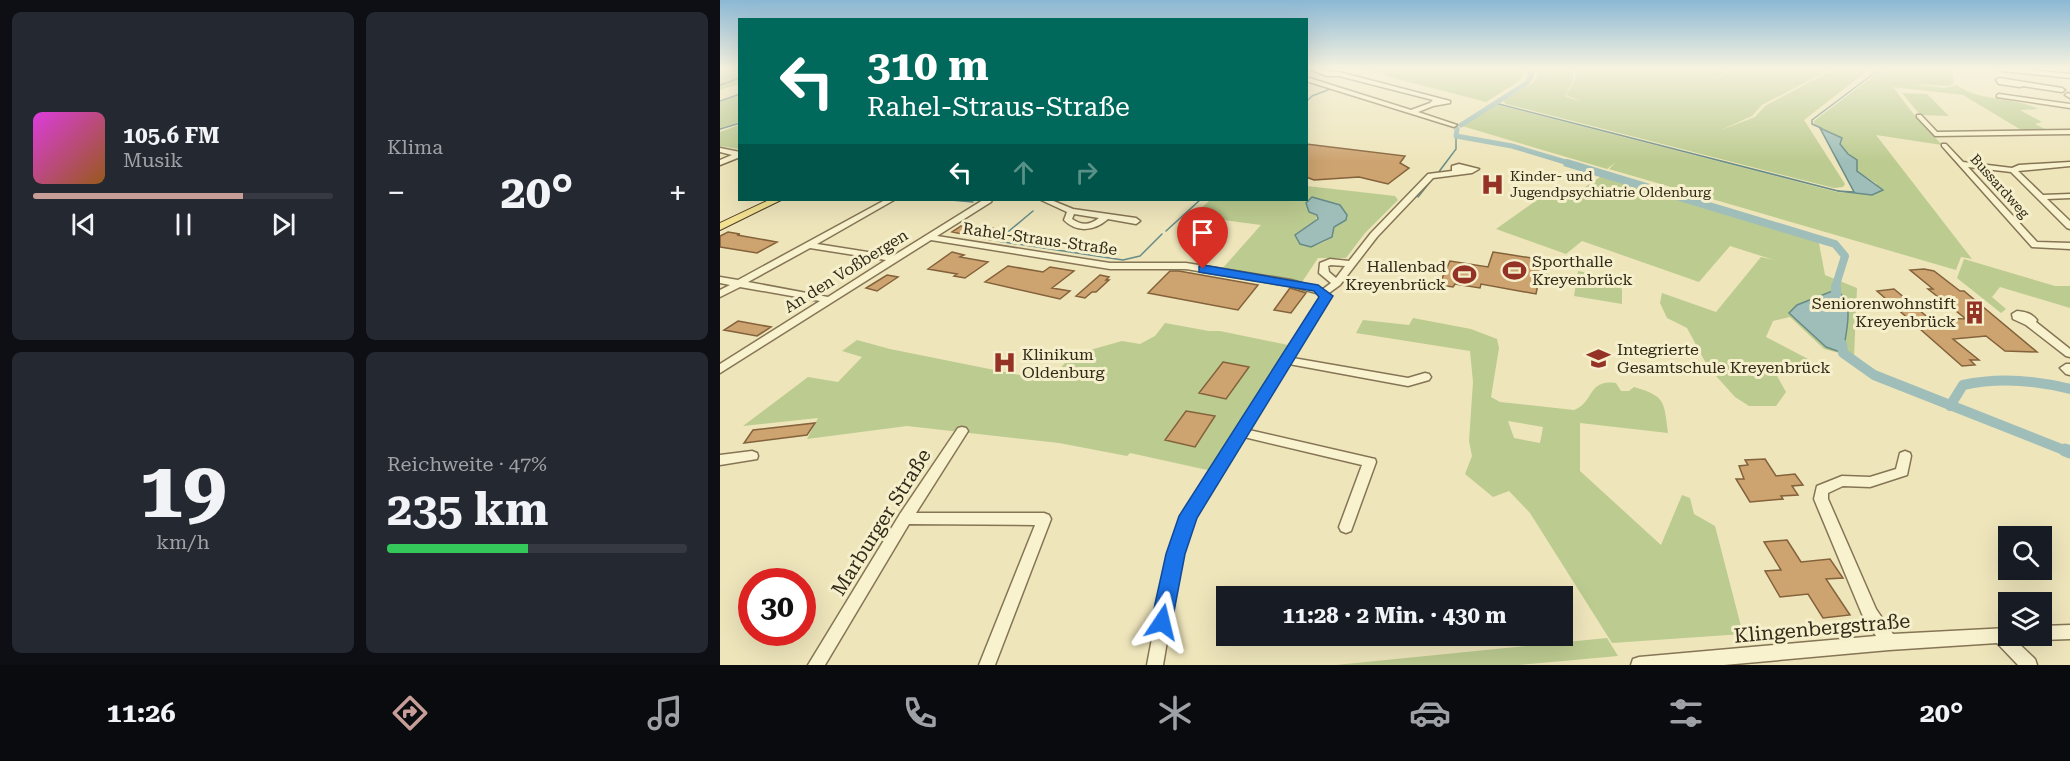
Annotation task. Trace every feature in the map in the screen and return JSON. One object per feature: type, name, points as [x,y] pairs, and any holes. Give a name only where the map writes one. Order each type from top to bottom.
[{"type":"main road","points":[[720,227],[774,201]]},
{"type":"street","points":[[1370,99],[1454,125]]},
{"type":"street","points":[[1411,112],[1434,101],[1427,99]]},
{"type":"street","points":[[2021,99],[2070,106]]},
{"type":"street","name":"Bussardweg","points":[[1919,116],[1935,134],[2070,132]]},
{"type":"street","name":"Bussardweg","points":[[1944,145],[2035,246],[2070,246]]},
{"type":"street","points":[[720,150],[738,154]]},
{"type":"street","points":[[720,163],[738,154]]},
{"type":"street","points":[[1963,164],[2013,170],[2070,226]]},
{"type":"street","points":[[2013,170],[2019,166],[2070,164]]},
{"type":"street","points":[[1155,665],[1175,554],[1188,516],[1326,296],[1324,292],[1337,283],[1374,235],[1431,176],[1456,174]]},
{"type":"street","points":[[2040,197],[2070,196]]},
{"type":"street","points":[[720,294],[888,201]]},
{"type":"street","name":"An den Voßbergen","points":[[720,369],[986,201]]},
{"type":"street","points":[[1047,201],[1071,212],[1136,221]]},
{"type":"street","points":[[1071,212],[1068,220],[1074,226],[1092,226],[1105,216]]},
{"type":"street","points":[[2060,217],[2070,217]]},
{"type":"street","name":"Rahel-Straus-Straße","points":[[928,237],[1110,266],[1186,266],[1281,281],[1324,292]]},
{"type":"street","points":[[807,245],[894,259]]},
{"type":"street","points":[[1337,283],[1324,273],[1323,265],[1330,262],[1350,264]]},
{"type":"street","points":[[720,280],[830,300]]},
{"type":"street","points":[[2029,322],[2070,354]]},
{"type":"street","points":[[1285,360],[1408,381],[1425,378]]},
{"type":"street","name":"Marburger Straße","points":[[816,665],[905,518],[962,431]]},
{"type":"street","points":[[1240,432],[1370,462],[1346,527]]},
{"type":"street","points":[[720,460],[752,456]]},
{"type":"street","points":[[1888,642],[1870,614],[1852,576],[1821,499],[1822,490],[1842,481],[1870,482],[1902,472],[1905,456]]},
{"type":"street","points":[[905,518],[1044,519],[987,665]]},
{"type":"street","points":[[2052,633],[2070,632]]},
{"type":"street","name":"Klingenbergstraße","points":[[1639,665],[1685,663],[1888,642],[1998,635]]},
{"type":"street","points":[[2013,646],[2029,665]]},
{"type":"green space","points":[[738,99],[738,122],[720,128],[720,102]]},
{"type":"green space","points":[[1475,99],[1491,99],[1486,102]]},
{"type":"green space","points":[[1506,99],[1574,99],[1582,102],[1575,99],[1773,99],[1762,105],[1752,116],[1721,130],[1755,117],[1765,106],[1778,99],[1831,99],[1804,120],[1845,184],[1843,187],[1834,188],[1506,104],[1503,101]]},
{"type":"green space","points":[[1843,99],[1902,99],[1942,145],[1876,135],[1972,259],[1961,257],[1956,270],[1609,169],[1616,162],[1607,169],[1462,126],[1495,104],[1837,192],[1872,195],[1877,184],[1857,171],[1857,160],[1840,144],[1842,138],[1814,124],[1814,121]]},
{"type":"green space","points":[[1907,99],[1932,99],[1949,116],[1920,115]]},
{"type":"green space","points":[[1970,99],[1998,99],[2038,109],[2020,110],[2042,122],[2035,124],[2047,130],[2023,131]]},
{"type":"green space","points":[[738,125],[738,149],[720,146],[720,132]]},
{"type":"green space","points":[[1603,175],[1818,238],[1825,275],[1857,288],[1854,357],[1824,349],[1790,317],[1773,321],[1766,337],[1810,360],[1797,365],[1777,364],[1777,376],[1786,392],[1776,406],[1749,406],[1735,397],[1708,367],[1687,328],[1667,318],[1660,303],[1662,293],[1716,312],[1761,257],[1774,260],[1730,246],[1699,282],[1582,241],[1566,254],[1496,229],[1551,190],[1572,196]]},
{"type":"green space","points":[[1308,186],[1395,196],[1398,200],[1365,233],[1346,258],[1318,258],[1302,282],[1222,269],[1261,225],[1193,216],[1209,201],[1308,201]],"holes":[[[1318,199],[1340,205],[1346,220],[1334,227],[1332,237],[1320,244],[1307,246],[1299,242],[1300,231],[1316,221]]]},
{"type":"green space","points":[[1964,259],[2055,286],[2070,286],[2070,308],[2000,287],[1992,297],[2006,309],[2001,313],[1957,278]]},
{"type":"green space","points":[[1578,271],[1608,277],[1622,289],[1622,304],[1574,296]]},
{"type":"green space","points":[[1413,318],[1471,329],[1497,339],[1499,348],[1491,397],[1500,402],[1574,410],[1585,402],[1600,384],[1607,383],[1616,383],[1621,391],[1629,391],[1634,387],[1658,397],[1664,407],[1668,433],[1580,423],[1580,471],[1661,545],[1682,495],[1690,498],[1694,514],[1715,526],[1743,634],[1612,643],[1530,513],[1509,491],[1493,497],[1465,474],[1472,456],[1469,441],[1473,382],[1470,351],[1356,333],[1363,320],[1409,325]],"holes":[[[1508,421],[1543,427],[1540,443],[1514,438]]]},
{"type":"green space","points":[[1165,323],[1220,331],[1293,346],[1212,471],[1130,453],[1127,456],[1059,443],[907,426],[807,439],[818,418],[743,426],[808,377],[838,382],[862,357],[842,351],[857,340],[890,349],[1049,381],[1072,355],[1122,341],[1140,344],[1155,336]]},
{"type":"green space","points":[[1607,638],[1618,656],[1519,665],[1336,665],[1527,646],[1573,646],[1573,641]]},
{"type":"water","points":[[1820,128],[1842,138],[1840,144],[1857,160],[1857,171],[1883,190],[1872,195],[1838,191],[1854,192]]},
{"type":"water","points":[[1312,197],[1340,205],[1347,215],[1346,220],[1334,227],[1332,237],[1311,247],[1300,244],[1295,235],[1318,219],[1317,215],[1309,212],[1306,203]]},
{"type":"water","points":[[1835,290],[1842,295],[1848,310],[1843,353],[1826,347],[1789,313],[1797,305]]},
{"type":"building","points":[[1308,144],[1405,156],[1400,163],[1409,168],[1388,184],[1359,177],[1314,180],[1308,178]]},
{"type":"building","points":[[961,226],[1005,230],[991,240],[952,232]]},
{"type":"building","points":[[728,232],[777,242],[757,253],[720,247],[720,236]]},
{"type":"building","points":[[952,252],[964,255],[960,257],[988,262],[965,278],[954,276],[957,274],[928,269]]},
{"type":"building","name":"Sporthalle Kreyenbrück","points":[[1493,252],[1544,260],[1541,274],[1549,275],[1546,286],[1538,284],[1536,294],[1481,284],[1480,288],[1455,284],[1453,287],[1439,285],[1450,261],[1488,267]]},
{"type":"building","points":[[1008,266],[1043,272],[1050,267],[1074,271],[1052,288],[1070,291],[1060,299],[985,282]]},
{"type":"building","name":"Seniorenwohnstift Kreyenbrück","points":[[1910,270],[1934,271],[1960,291],[1964,291],[2037,352],[2005,351],[1986,336],[1953,339],[1979,360],[1970,360],[1975,365],[1962,366],[1877,291],[1894,289],[1937,325],[1942,318],[1966,319],[1928,289],[1933,289]]},
{"type":"building","points":[[1170,271],[1258,285],[1238,310],[1148,293]]},
{"type":"building","points":[[887,275],[898,277],[877,291],[866,288]]},
{"type":"building","points":[[1100,275],[1109,277],[1106,280],[1109,280],[1085,298],[1076,296]]},
{"type":"building","points":[[1290,288],[1306,293],[1291,313],[1274,310]]},
{"type":"building","points":[[738,321],[771,327],[757,336],[724,330]]},
{"type":"building","points":[[1223,362],[1249,367],[1226,399],[1199,393]]},
{"type":"building","points":[[1186,411],[1215,416],[1195,447],[1165,440]]},
{"type":"building","points":[[815,423],[807,435],[744,443],[753,430]]},
{"type":"building","points":[[1765,459],[1776,476],[1795,474],[1803,485],[1792,486],[1798,495],[1750,502],[1736,479],[1744,479],[1739,466],[1748,465],[1745,460]]},
{"type":"building","points":[[1787,540],[1801,562],[1830,559],[1843,578],[1826,579],[1850,615],[1823,618],[1808,594],[1780,597],[1765,571],[1781,570],[1764,542]]},
{"type":"waterway","points":[[720,101],[726,99]]},
{"type":"waterway","points":[[1461,125],[1502,99]]},
{"type":"waterway","points":[[1821,128],[1812,124],[1812,120],[1840,99]]},
{"type":"waterway","points":[[1495,103],[1838,191]]},
{"type":"waterway","points":[[720,129],[738,124]]},
{"type":"waterway","points":[[1457,129],[1456,136],[1512,146],[1572,164]]},
{"type":"waterway","points":[[1438,173],[1456,149],[1456,136]]},
{"type":"waterway","points":[[1567,163],[1835,244],[1845,256],[1835,288]]},
{"type":"waterway","points":[[1418,197],[1434,177]]},
{"type":"waterway","points":[[962,201],[973,202]]},
{"type":"waterway","points":[[1166,231],[1199,201]]},
{"type":"waterway","points":[[1033,211],[997,241],[1123,260],[1140,256],[1162,234]]},
{"type":"waterway","points":[[1836,287],[1836,300]]},
{"type":"waterway","points":[[1842,344],[1843,353],[1874,375],[1950,405]]},
{"type":"waterway","points":[[1950,405],[1963,385],[1990,381],[2043,383],[2070,389]]},
{"type":"waterway","points":[[1950,405],[2069,452]]},
{"type":"waterway","points":[[2065,450],[2070,452]]},
{"type":"place","name":"Kinder- und Jugendpsychiatrie Oldenburg","points":[[1492,184]]},
{"type":"place","name":"Sporthalle Kreyenbrück","points":[[1514,270]]},
{"type":"place","name":"Hallenbad Kreyenbrück","points":[[1464,275]]},
{"type":"place","name":"Seniorenwohnstift Kreyenbrück","points":[[1974,312]]},
{"type":"place","name":"Integrierte Gesamtschule Kreyenbrück","points":[[1599,358]]},
{"type":"place","name":"Klinikum Oldenburg","points":[[1004,363]]},
{"type":"route","points":[[1162,622],[1175,554],[1188,516],[1326,296],[1318,288],[1203,269]]}]
